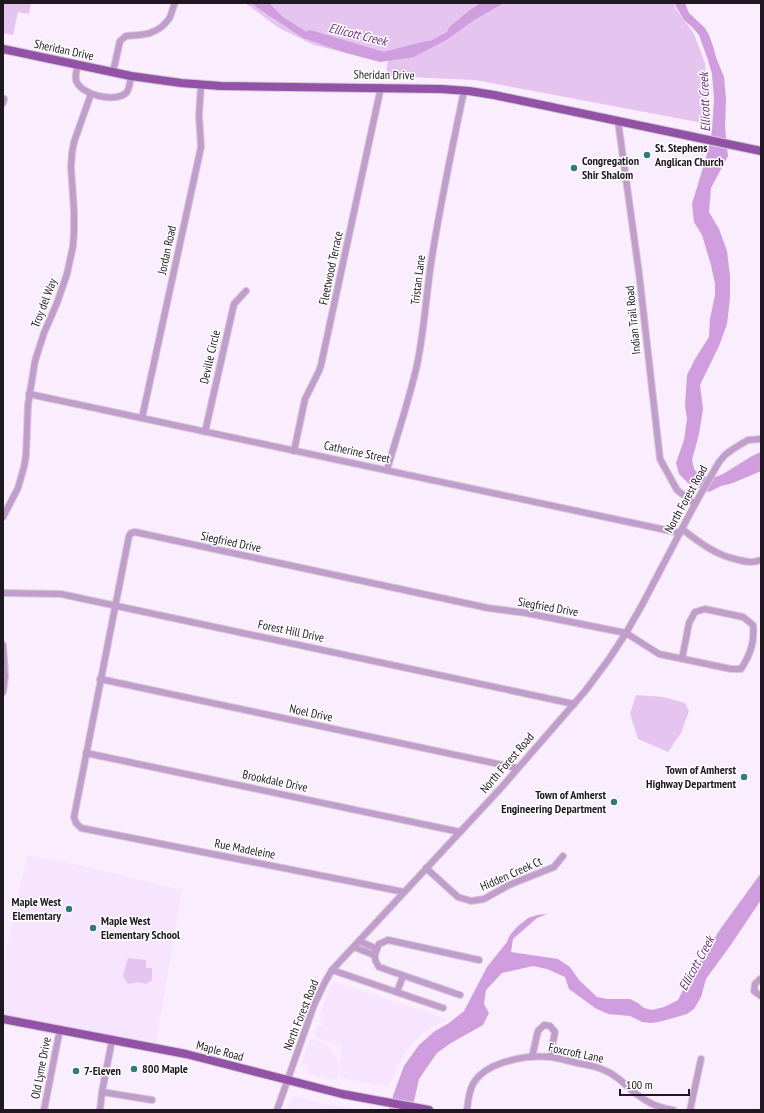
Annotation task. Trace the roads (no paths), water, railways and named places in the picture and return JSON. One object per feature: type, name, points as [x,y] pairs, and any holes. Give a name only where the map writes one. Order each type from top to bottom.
[{"type":"main road","name":"Sheridan Drive","points":[[3,49],[131,76],[201,85],[441,89],[494,95],[761,151]]},
{"type":"main road","name":"Maple Road","points":[[3,1019],[186,1054],[342,1094],[429,1110]]},
{"type":"street","points":[[114,72],[120,41],[126,36],[145,35],[158,30],[169,20],[175,3]]},
{"type":"street","points":[[78,65],[76,81],[82,88],[92,94],[102,97],[121,96],[126,94],[131,76]]},
{"type":"street","name":"Jordan Road","points":[[142,418],[201,147],[199,114],[201,85]]},
{"type":"street","name":"Fleetwood Terrace","points":[[294,450],[305,399],[322,365],[381,87]]},
{"type":"street","name":"Tristan Lane","points":[[387,470],[406,409],[418,358],[436,231],[464,91]]},
{"type":"street","name":"Troy del Way","points":[[3,517],[18,488],[24,467],[26,455],[26,425],[32,374],[44,332],[57,303],[67,274],[73,246],[74,211],[71,167],[72,153],[74,142],[92,94]]},
{"type":"street","name":"Indian Trail Road","points":[[618,122],[639,273],[660,459],[677,490],[694,504]]},
{"type":"street","name":"Deville Circle","points":[[205,432],[234,304],[246,291]]},
{"type":"street","name":"Catherine Street","points":[[29,394],[681,531]]},
{"type":"street","name":"North Forest Road","points":[[277,1110],[314,1005],[332,970],[460,832],[586,690],[626,633],[714,469],[725,455],[733,449],[748,440],[761,439]]},
{"type":"street","points":[[681,531],[710,549],[729,558],[749,562],[761,560]]},
{"type":"street","name":"Siegfried Drive","points":[[81,828],[76,824],[74,817],[100,679],[129,536],[131,533],[136,532],[488,608],[526,613],[626,633]]},
{"type":"street","name":"Forest Hill Drive","points":[[3,593],[61,594],[574,704]]},
{"type":"street","points":[[626,633],[660,654],[682,659],[731,669],[741,669],[747,660],[754,637],[753,625],[743,617],[705,609],[695,612],[689,623],[682,659]]},
{"type":"street","points":[[3,645],[5,676],[3,692]]},
{"type":"street","name":"Noel Drive","points":[[100,679],[517,768]]},
{"type":"street","name":"Brookdale Drive","points":[[86,753],[460,832]]},
{"type":"street","name":"Rue Madeleine","points":[[81,828],[404,892]]},
{"type":"street","name":"Hidden Creek Ct","points":[[426,868],[458,897],[471,901],[484,899],[509,885],[554,867],[563,856]]},
{"type":"street","points":[[460,995],[379,967],[374,961],[379,944],[388,940],[479,960]]},
{"type":"street","points":[[359,941],[376,952]]},
{"type":"street","points":[[354,947],[376,952]]},
{"type":"street","points":[[332,970],[443,1008]]},
{"type":"street","points":[[397,992],[403,976]]},
{"type":"street","points":[[761,979],[756,984],[754,991],[761,996]]},
{"type":"street","points":[[532,1057],[538,1031],[544,1025],[550,1026],[555,1032],[550,1057]]},
{"type":"street","name":"Old Lyme Drive","points":[[44,1110],[60,1030]]},
{"type":"street","points":[[100,1110],[112,1040]]},
{"type":"street","name":"Foxcroft Lane","points":[[467,1110],[471,1087],[481,1074],[504,1062],[521,1058],[550,1057],[600,1068],[618,1078],[644,1099],[658,1106],[674,1110]]},
{"type":"street","points":[[690,1110],[701,1059]]},
{"type":"street","points":[[102,1092],[152,1100]]},
{"type":"waterway","name":"Ellicott Creek","points":[[452,30],[471,14],[488,3]]},
{"type":"waterway","name":"Ellicott Creek","points":[[310,34],[384,56],[427,45]]},
{"type":"place","name":"St. Stephens Anglican Church","points":[[647,155]]},
{"type":"place","name":"Congregation Shir Shalom","points":[[574,168]]},
{"type":"place","name":"Town of Amherst Highway Department","points":[[744,777]]},
{"type":"place","name":"Town of Amherst Engineering Department","points":[[614,802]]},
{"type":"place","name":"Maple West Elementary","points":[[69,909]]},
{"type":"place","name":"Maple West Elementary School","points":[[93,928]]},
{"type":"place","name":"800 Maple","points":[[134,1069]]},
{"type":"place","name":"7-Eleven","points":[[76,1071]]}]
